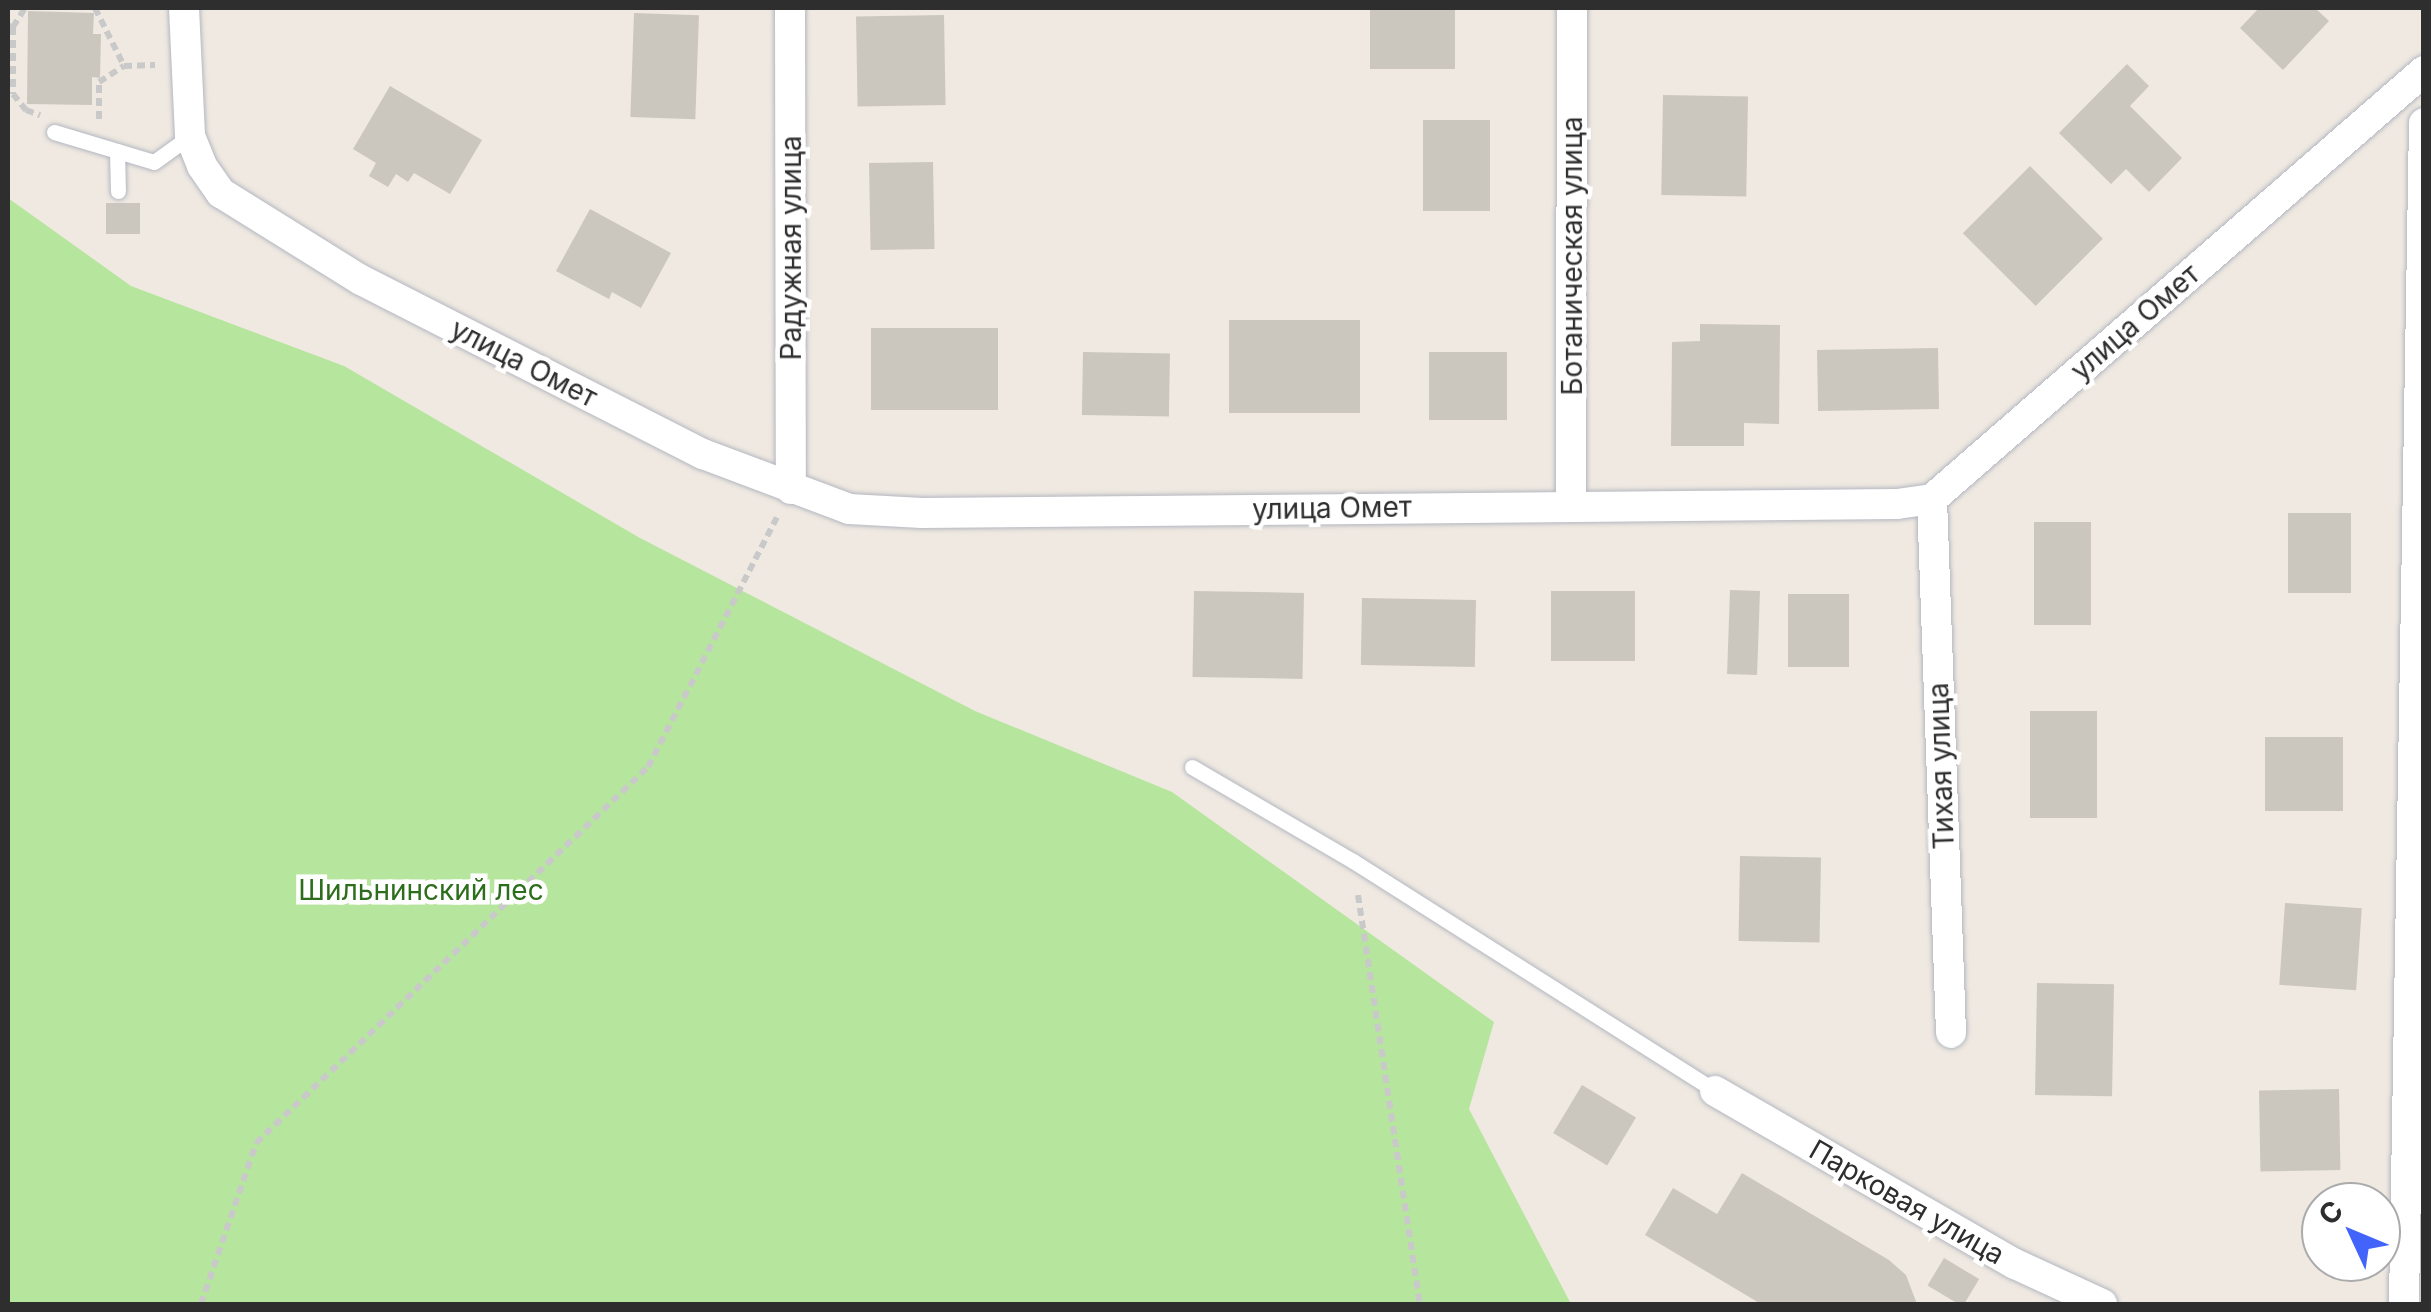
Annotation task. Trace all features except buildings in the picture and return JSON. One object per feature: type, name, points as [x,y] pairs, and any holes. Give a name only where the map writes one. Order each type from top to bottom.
[{"type":"street","points":[[184,8],[190,136]]},
{"type":"street","name":"Радужная улица","points":[[790,8],[791,489]]},
{"type":"street","name":"Ботаническая улица","points":[[1571,505],[1572,8]]},
{"type":"street","name":"улица Омет","points":[[190,136],[202,166],[220,193],[362,280],[702,454],[849,508],[922,513],[1897,504],[1932,499],[2424,71]]},
{"type":"street","points":[[2404,1304],[2424,123]]},
{"type":"street","name":"Тихая улица","points":[[1932,499],[1950,1032]]},
{"type":"street","name":"Парковая улица","points":[[1716,1091],[2015,1264],[2102,1304]]},
{"type":"lane","points":[[54,132],[154,162],[190,136]]},
{"type":"lane","points":[[117,151],[118,191]]},
{"type":"lane","points":[[1192,767],[1353,861],[1716,1091]]},
{"type":"path","points":[[25,8],[10,26],[13,94],[26,110],[44,116],[54,132]]},
{"type":"path","points":[[96,8],[124,66]]},
{"type":"path","points":[[99,145],[99,82],[124,66],[153,66]]},
{"type":"path","points":[[201,1304],[256,1144],[648,768],[791,489]]},
{"type":"path","points":[[1353,861],[1420,1304]]},
{"type":"green space","name":"Шильнинский лес","points":[[8,198],[131,286],[344,366],[640,538],[975,711],[1172,792],[1494,1022],[1469,1109],[1571,1304],[8,1304]]}]
